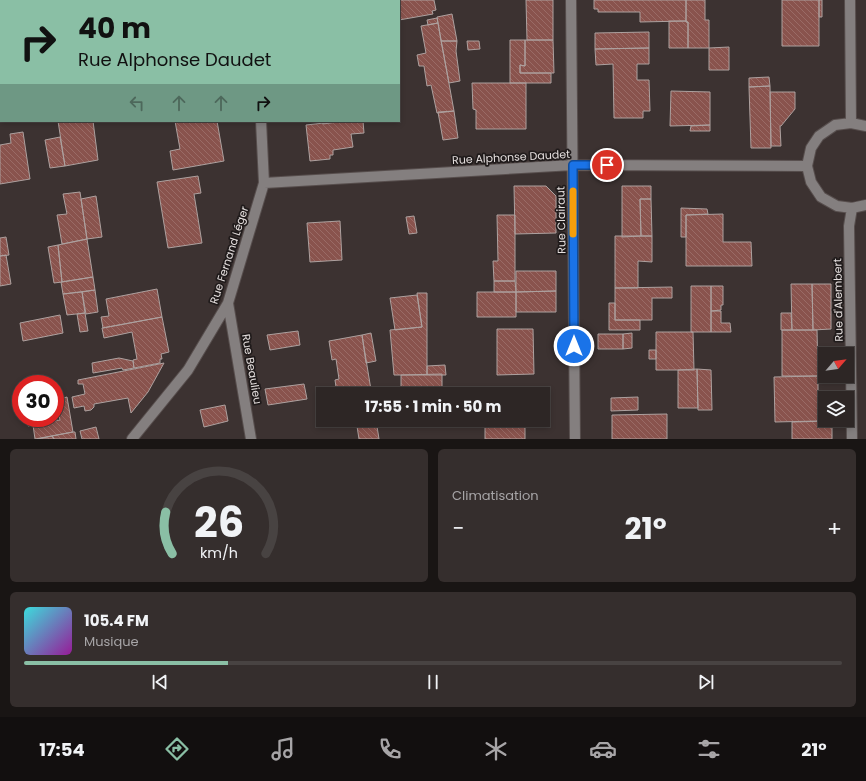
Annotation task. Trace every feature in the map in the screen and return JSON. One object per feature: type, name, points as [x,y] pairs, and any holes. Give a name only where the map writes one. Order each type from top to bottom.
[{"type":"street","name":"Rue Clairaut","points":[[571,0],[575,439]]},
{"type":"street","points":[[850,0],[851,122]]},
{"type":"street","name":"Rue Fernand Léger","points":[[132,439],[188,370],[228,303],[264,183],[261,122]]},
{"type":"street","points":[[866,126],[851,122],[835,125],[819,136],[811,148],[807,166],[810,182],[821,197],[837,206],[852,208],[866,205]]},
{"type":"street","name":"Rue Alphonse Daudet","points":[[264,183],[573,165],[807,166]]},
{"type":"street","name":"Rue d'Alembert","points":[[852,208],[849,226],[852,439]]},
{"type":"street","name":"Rue Beaulieu","points":[[228,303],[251,439]]},
{"type":"building","points":[[400,0],[434,0],[436,10],[432,11],[433,14],[400,20]]},
{"type":"building","points":[[526,0],[553,0],[553,40],[527,40]]},
{"type":"building","points":[[594,0],[686,0],[686,21],[640,22],[640,12],[598,12],[598,9],[594,9]]},
{"type":"building","points":[[686,0],[705,0],[705,20],[709,20],[709,48],[688,48]]},
{"type":"building","points":[[782,0],[819,0],[819,46],[782,46]]},
{"type":"building","points":[[819,0],[822,0],[822,17],[819,17]]},
{"type":"building","points":[[452,14],[457,41],[441,41],[437,17]]},
{"type":"building","points":[[437,18],[438,23],[428,25],[427,20]]},
{"type":"building","points":[[669,21],[688,22],[688,48],[669,48]]},
{"type":"building","points":[[438,23],[454,111],[437,113],[431,85],[427,86],[424,66],[419,66],[417,55],[426,53],[421,26]]},
{"type":"building","points":[[649,32],[649,48],[595,49],[595,33]]},
{"type":"building","points":[[510,40],[525,40],[525,66],[520,65],[520,73],[551,73],[551,83],[510,83]]},
{"type":"building","points":[[525,40],[553,40],[554,73],[520,73],[520,65],[525,66]]},
{"type":"building","points":[[441,41],[457,41],[456,51],[460,81],[449,83]]},
{"type":"building","points":[[467,41],[479,41],[480,49],[468,50]]},
{"type":"building","points":[[729,47],[729,70],[709,70],[709,48]]},
{"type":"building","points":[[649,48],[649,64],[637,64],[637,80],[649,80],[650,111],[643,111],[643,118],[614,118],[613,64],[596,65],[595,49]]},
{"type":"building","points":[[769,77],[770,86],[749,87],[749,78]]},
{"type":"building","points":[[472,83],[526,83],[526,129],[476,129],[476,110],[473,109]]},
{"type":"building","points":[[770,86],[771,148],[751,148],[749,87]]},
{"type":"building","points":[[671,91],[710,92],[710,125],[670,126]]},
{"type":"building","points":[[770,92],[795,92],[795,109],[780,126],[781,146],[771,146]]},
{"type":"building","points":[[454,111],[458,138],[443,140],[438,112]]},
{"type":"building","points":[[58,122],[93,122],[98,160],[65,166]]},
{"type":"building","points":[[175,122],[217,122],[224,161],[173,170],[170,151],[180,149]]},
{"type":"building","points":[[322,122],[338,122],[323,124]]},
{"type":"building","points":[[333,122],[363,122],[364,133],[351,134],[353,147],[333,150],[333,155],[330,155],[330,159],[310,161],[306,125]]},
{"type":"building","points":[[710,125],[710,131],[690,131],[691,126]]},
{"type":"building","points":[[23,132],[30,179],[0,184],[0,145],[11,143],[10,134]]},
{"type":"building","points":[[60,137],[65,166],[50,168],[45,140]]},
{"type":"building","points":[[198,176],[201,193],[194,194],[202,243],[168,248],[157,182]]},
{"type":"building","points":[[514,186],[546,186],[556,196],[556,233],[515,234]]},
{"type":"building","points":[[622,186],[651,186],[651,199],[640,199],[641,236],[622,237]]},
{"type":"building","points":[[80,192],[87,239],[62,244],[57,215],[67,214],[63,194]]},
{"type":"building","points":[[96,196],[102,237],[87,239],[81,199]]},
{"type":"building","points":[[640,199],[651,199],[652,236],[641,236]]},
{"type":"building","points":[[681,208],[707,209],[708,214],[686,215],[686,237],[681,237]]},
{"type":"building","points":[[723,214],[723,242],[751,242],[752,266],[686,266],[686,215]]},
{"type":"building","points":[[497,215],[515,215],[515,281],[494,281],[493,261],[498,261]]},
{"type":"building","points":[[414,216],[417,233],[409,234],[406,217]]},
{"type":"building","points":[[340,221],[342,260],[310,262],[307,223]]},
{"type":"building","points":[[615,236],[652,236],[652,262],[638,261],[638,288],[615,288]]},
{"type":"building","points":[[6,237],[9,255],[0,256],[0,238]]},
{"type":"building","points":[[87,239],[93,277],[62,282],[58,245]]},
{"type":"building","points":[[58,245],[62,282],[54,283],[48,247]]},
{"type":"building","points":[[6,255],[11,284],[0,286],[0,256]]},
{"type":"building","points":[[516,271],[556,271],[556,291],[516,292]]},
{"type":"building","points":[[93,277],[95,290],[63,294],[61,282]]},
{"type":"building","points":[[494,281],[515,281],[516,292],[494,292]]},
{"type":"building","points":[[791,284],[812,284],[813,330],[792,330]]},
{"type":"building","points":[[812,284],[831,284],[831,329],[813,330]]},
{"type":"building","points":[[691,286],[711,286],[711,332],[691,332]]},
{"type":"building","points":[[711,286],[723,286],[723,305],[721,305],[721,310],[711,311]]},
{"type":"building","points":[[672,287],[672,298],[652,298],[652,320],[615,320],[615,288]]},
{"type":"building","points":[[157,289],[162,317],[103,328],[101,317],[109,316],[106,299]]},
{"type":"building","points":[[95,290],[98,312],[86,314],[82,292]]},
{"type":"building","points":[[556,291],[556,312],[516,312],[516,292]]},
{"type":"building","points":[[82,292],[85,313],[67,315],[63,294]]},
{"type":"building","points":[[477,292],[516,292],[516,317],[477,317]]},
{"type":"building","points":[[417,293],[427,293],[427,375],[394,375],[390,330],[422,327]]},
{"type":"building","points":[[417,295],[422,327],[395,330],[390,298]]},
{"type":"building","points":[[609,303],[615,303],[615,320],[640,320],[640,330],[609,330]]},
{"type":"building","points":[[711,311],[721,311],[721,323],[730,323],[731,332],[711,332]]},
{"type":"building","points":[[85,313],[88,331],[80,332],[77,314]]},
{"type":"building","points":[[781,313],[791,313],[792,330],[781,330]]},
{"type":"building","points":[[60,315],[63,333],[23,341],[20,323]]},
{"type":"building","points":[[162,317],[169,352],[161,354],[162,359],[160,359],[160,363],[134,368],[133,360],[137,359],[132,332],[104,338],[102,328]]},
{"type":"building","points":[[497,329],[533,329],[534,374],[497,375]]},
{"type":"building","points":[[782,330],[817,330],[818,376],[782,376]]},
{"type":"building","points":[[298,331],[300,345],[270,350],[267,335]]},
{"type":"building","points":[[656,332],[693,332],[694,370],[656,370]]},
{"type":"building","points":[[371,333],[376,361],[366,363],[362,335]]},
{"type":"building","points":[[632,333],[632,348],[623,349],[623,334]]},
{"type":"building","points":[[598,334],[623,334],[623,349],[598,349]]},
{"type":"building","points":[[362,335],[371,387],[336,387],[335,380],[339,379],[336,359],[332,360],[329,341]]},
{"type":"building","points":[[649,350],[656,350],[656,359],[649,359]]},
{"type":"building","points":[[119,358],[133,361],[134,368],[123,370],[122,368],[93,373],[92,363]]},
{"type":"building","points":[[164,363],[148,392],[131,413],[128,398],[94,404],[94,407],[91,410],[85,411],[84,406],[74,408],[72,397],[85,394],[83,384],[78,384],[78,380]]},
{"type":"building","points":[[445,365],[446,375],[427,375],[427,366]]},
{"type":"building","points":[[697,369],[698,408],[678,408],[678,370]]},
{"type":"building","points":[[697,369],[711,370],[712,410],[698,410]]},
{"type":"building","points":[[442,374],[442,387],[401,387],[401,375]]},
{"type":"building","points":[[818,376],[818,421],[775,422],[774,377]]},
{"type":"building","points":[[304,384],[307,399],[268,405],[265,389]]},
{"type":"building","points":[[67,397],[73,432],[35,439],[33,427],[64,427],[64,398]]},
{"type":"building","points":[[638,397],[638,410],[611,411],[611,398]]},
{"type":"building","points":[[225,405],[228,421],[204,427],[200,410]]},
{"type":"building","points":[[667,414],[667,439],[612,439],[612,415]]},
{"type":"building","points":[[818,421],[818,427],[832,427],[832,439],[792,439],[792,422]]},
{"type":"building","points":[[96,427],[99,439],[82,439],[80,431]]},
{"type":"building","points":[[357,427],[377,427],[379,439],[359,439]]},
{"type":"building","points":[[485,427],[525,427],[525,439],[485,439]]},
{"type":"building","points":[[75,432],[76,439],[54,439],[52,436]]},
{"type":"building","points":[[52,436],[54,439],[38,439]]},
{"type":"slow traffic","points":[[573,191],[573,234]]},
{"type":"route","points":[[574,346],[573,165],[607,165]]}]
